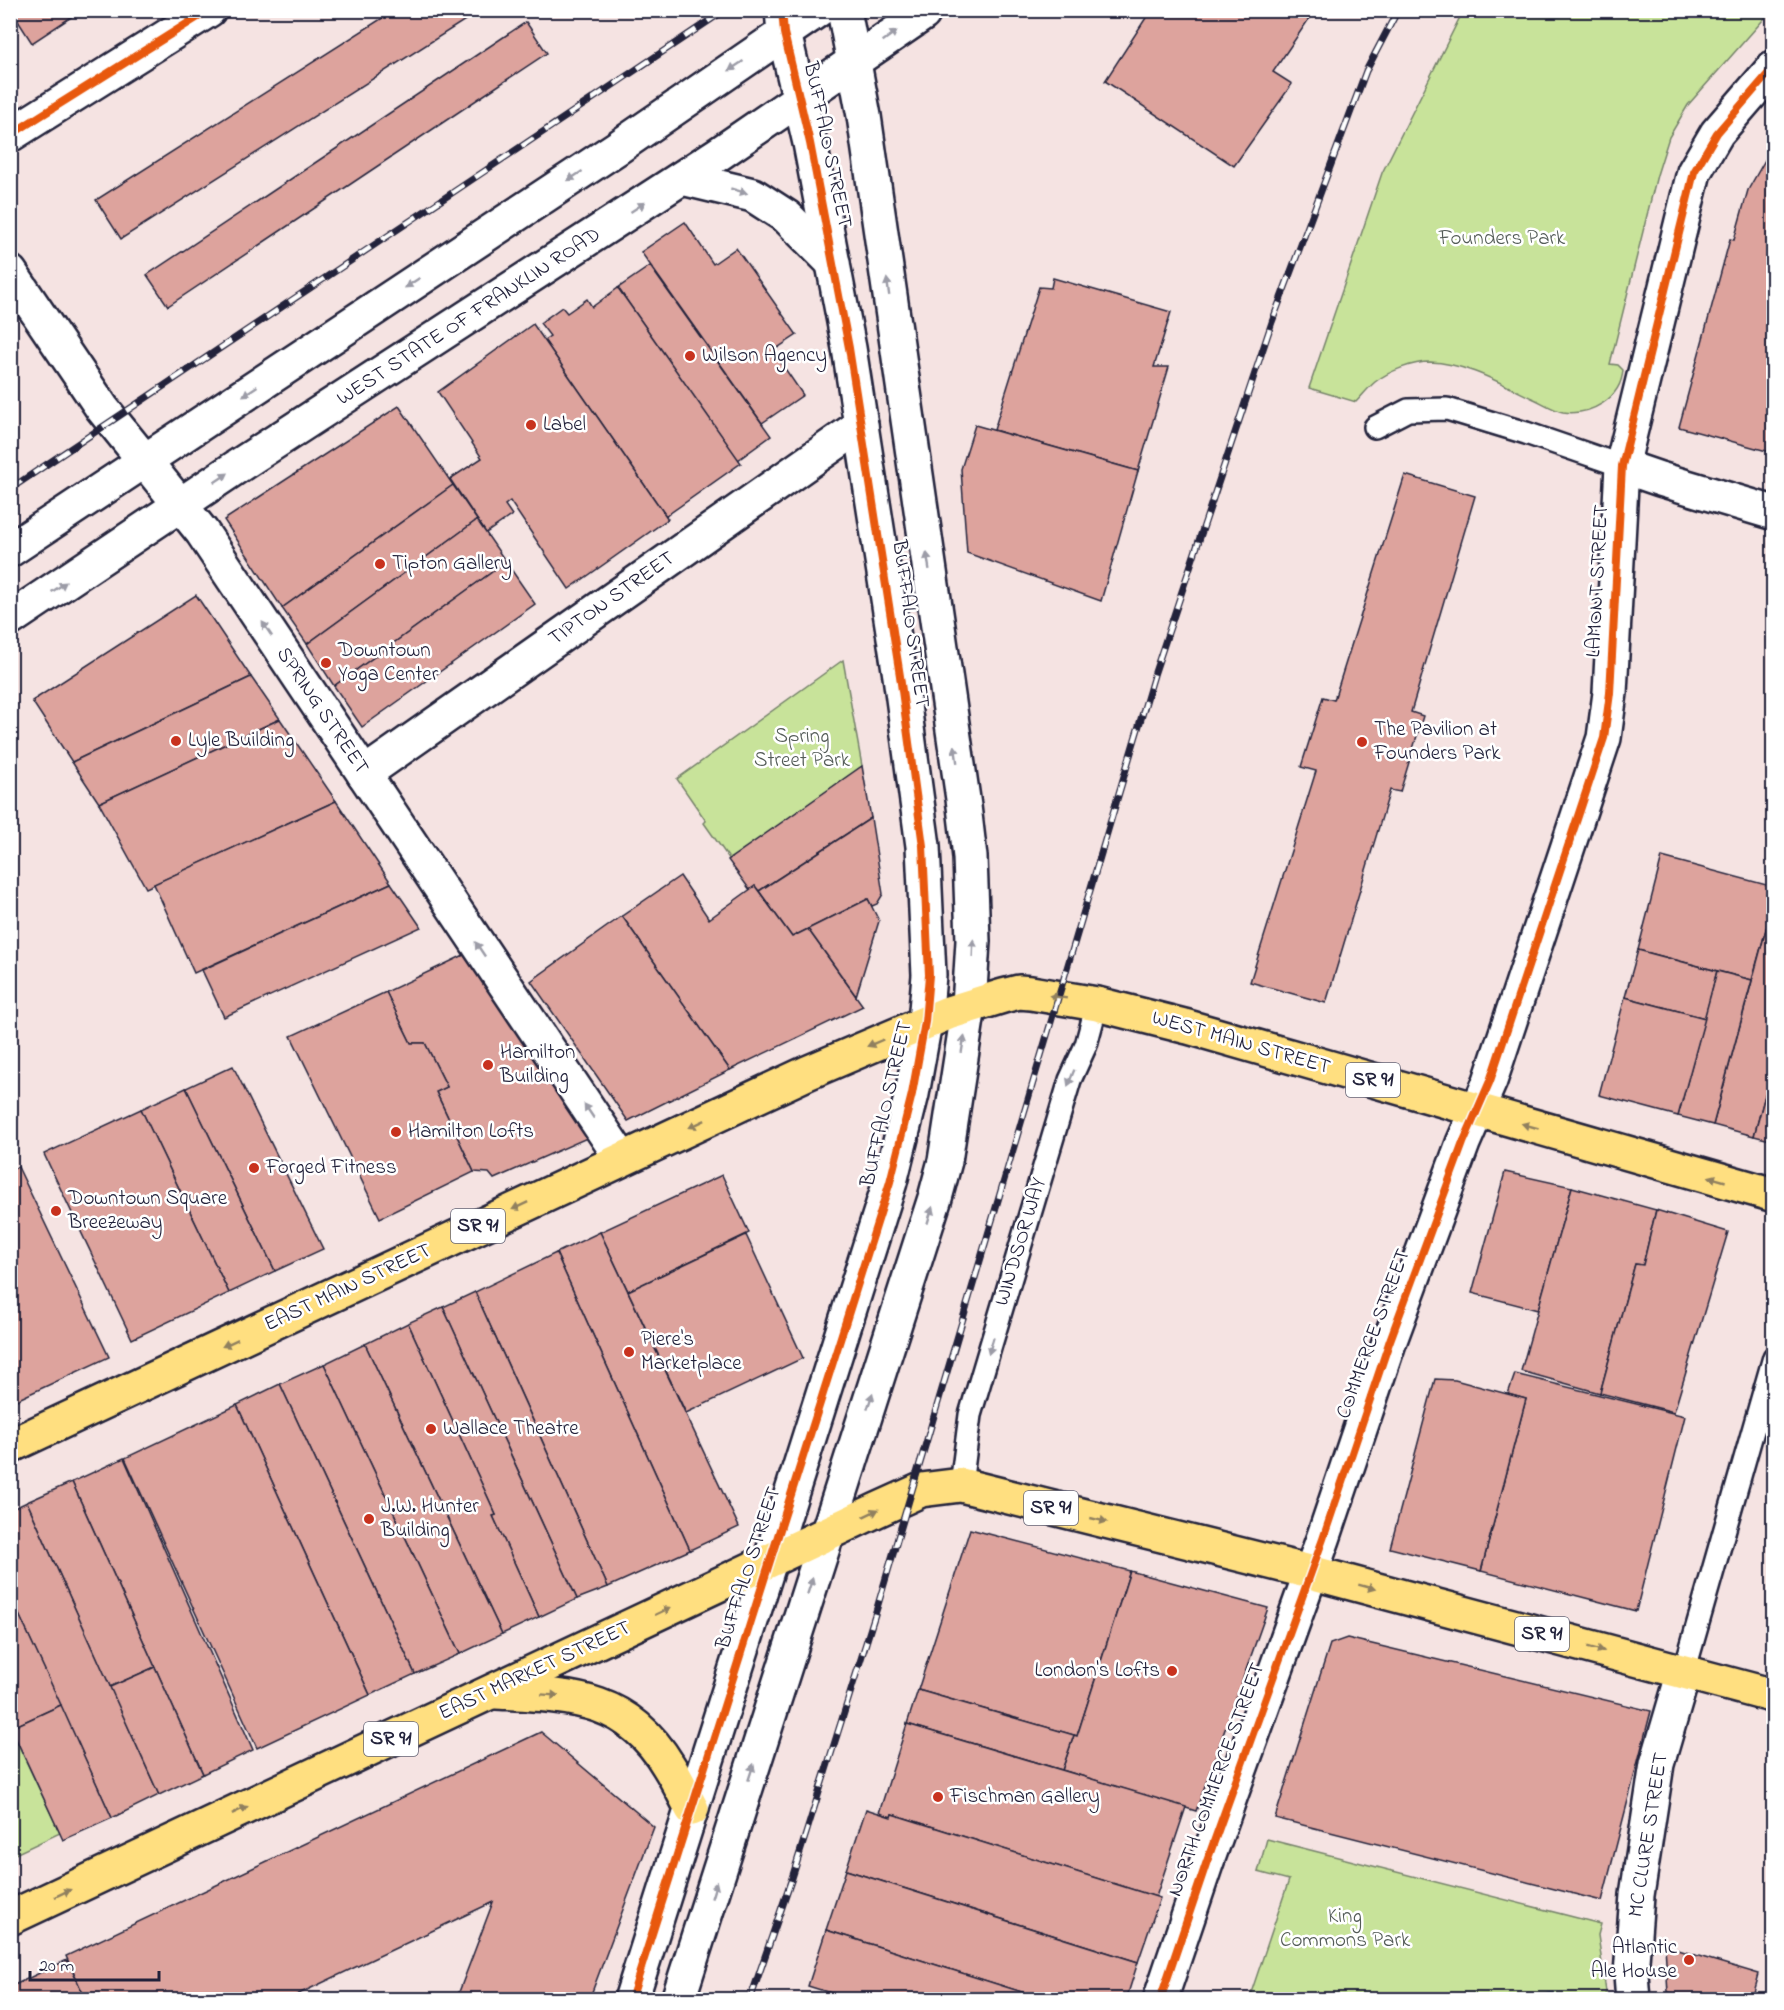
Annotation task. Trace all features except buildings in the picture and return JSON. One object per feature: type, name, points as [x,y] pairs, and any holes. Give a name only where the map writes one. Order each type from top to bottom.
[{"type":"main road","name":"WEST MAIN STREET","points":[[947,1014],[1019,993],[1097,1004],[1188,1027],[1773,1195]]},
{"type":"main road","name":"EAST MAIN STREET","points":[[10,1446],[807,1072],[947,1014]]},
{"type":"main road","name":"SR 91","points":[[799,1547],[921,1491],[961,1485],[1310,1572],[1773,1695]]},
{"type":"main road","name":"EAST MARKET STREET","points":[[10,1918],[799,1547]]},
{"type":"main road","points":[[492,1692],[566,1696],[595,1703],[625,1717],[655,1747],[668,1764],[692,1809]]},
{"type":"street","points":[[10,135],[209,10]]},
{"type":"street","name":"WEST STATE OF FRANKLIN ROAD","points":[[10,619],[163,483],[617,148],[783,22],[818,10]]},
{"type":"street","name":"BUFFALO STREET","points":[[678,2000],[799,1547],[912,1095],[947,1014],[973,941],[970,857],[964,806],[854,61],[844,10]]},
{"type":"street","name":"WEST STATE OF FRANKLIN ROAD","points":[[10,550],[163,483],[682,178],[923,14],[924,10]]},
{"type":"street","name":"BUFFALO STREET","points":[[631,2000],[692,1809],[923,1235],[945,1161],[947,1014],[929,963],[923,846],[900,676],[833,263],[801,97],[783,22]]},
{"type":"street","name":"LAMONT STREET","points":[[1477,1111],[1490,1081],[1604,738],[1610,693],[1622,466],[1694,172],[1717,133],[1773,67]]},
{"type":"street","points":[[682,178],[753,195],[787,217],[833,263]]},
{"type":"street","name":"SPRING STREET","points":[[10,272],[102,408],[202,532],[622,1159]]},
{"type":"street","name":"TIPTON STREET","points":[[364,774],[861,425]]},
{"type":"street","points":[[1622,466],[1660,480],[1773,513]]},
{"type":"street","name":"COMMERCE STREET","points":[[1310,1572],[1389,1343],[1477,1111]]},
{"type":"street","name":"NORTH COMMERCE STREET","points":[[1160,2000],[1310,1572]]},
{"type":"street","name":"MC CLURE STREET","points":[[1634,2000],[1631,1974],[1637,1895],[1657,1764],[1684,1672]]},
{"type":"lane","points":[[1375,428],[1408,410],[1447,409],[1622,466]]},
{"type":"lane","name":"WINDSOR WAY","points":[[961,1485],[970,1415],[1070,1080],[1086,1045],[1097,1004]]},
{"type":"lane","points":[[1684,1672],[1773,1357]]},
{"type":"shaded area","points":[[11,11],[1773,11],[1773,1999],[11,1999]]},
{"type":"green space","name":"Founders Park","points":[[1463,11],[1771,11],[1688,105],[1669,137],[1657,175],[1610,364],[1618,365],[1623,370],[1621,380],[1610,397],[1593,408],[1573,413],[1559,411],[1470,370],[1430,362],[1409,365],[1387,374],[1375,382],[1356,402],[1309,388],[1382,173]]},
{"type":"green space","name":"Spring Street Park","points":[[843,660],[862,766],[730,860],[677,779]]},
{"type":"green space","points":[[10,1727],[60,1833],[11,1856],[10,1856]]},
{"type":"green space","name":"King Commons Park","points":[[1267,1839],[1601,1924],[1598,1935],[1607,1999],[1249,1999],[1289,1880],[1258,1872]]},
{"type":"waterway","points":[[1553,10],[1558,10]]},
{"type":"railway","points":[[10,489],[725,10]]},
{"type":"railway","points":[[750,2000],[792,1878],[877,1608],[1154,675],[1272,322],[1366,71],[1398,10]]},
{"type":"cycle path","points":[[10,135],[209,10]]},
{"type":"cycle path","points":[[631,2000],[890,1182],[912,1094],[925,1022],[929,975],[923,846],[900,676],[849,348],[810,143],[784,33],[782,10]]},
{"type":"cycle path","points":[[1160,2000],[1206,1864],[1323,1539],[1389,1343],[1463,1143],[1490,1081],[1604,738],[1610,693],[1622,466],[1694,172],[1717,133],[1774,67]]},
{"type":"place","name":"Wilson Agency","points":[[690,356]]},
{"type":"place","name":"Label","points":[[531,425]]},
{"type":"place","name":"Tipton Gallery","points":[[380,564]]},
{"type":"place","name":"Downtown Yoga Center","points":[[326,663]]},
{"type":"place","name":"Lyle Building","points":[[176,741]]},
{"type":"place","name":"The Pavilion at Founders Park","points":[[1362,742]]},
{"type":"place","name":"Hamilton Building","points":[[488,1065]]},
{"type":"place","name":"Hamilton Lofts","points":[[396,1132]]},
{"type":"place","name":"Forged Fitness","points":[[254,1168]]},
{"type":"place","name":"Downtown Square Breezeway","points":[[56,1211]]},
{"type":"place","name":"Piere's Marketplace","points":[[629,1352]]},
{"type":"place","name":"Wallace Theatre","points":[[431,1429]]},
{"type":"place","name":"J.W. Hunter Building","points":[[369,1519]]},
{"type":"place","name":"London's Lofts","points":[[1172,1671]]},
{"type":"place","name":"Fischman Gallery","points":[[938,1797]]},
{"type":"place","name":"Atlantic Ale House","points":[[1689,1960]]}]
